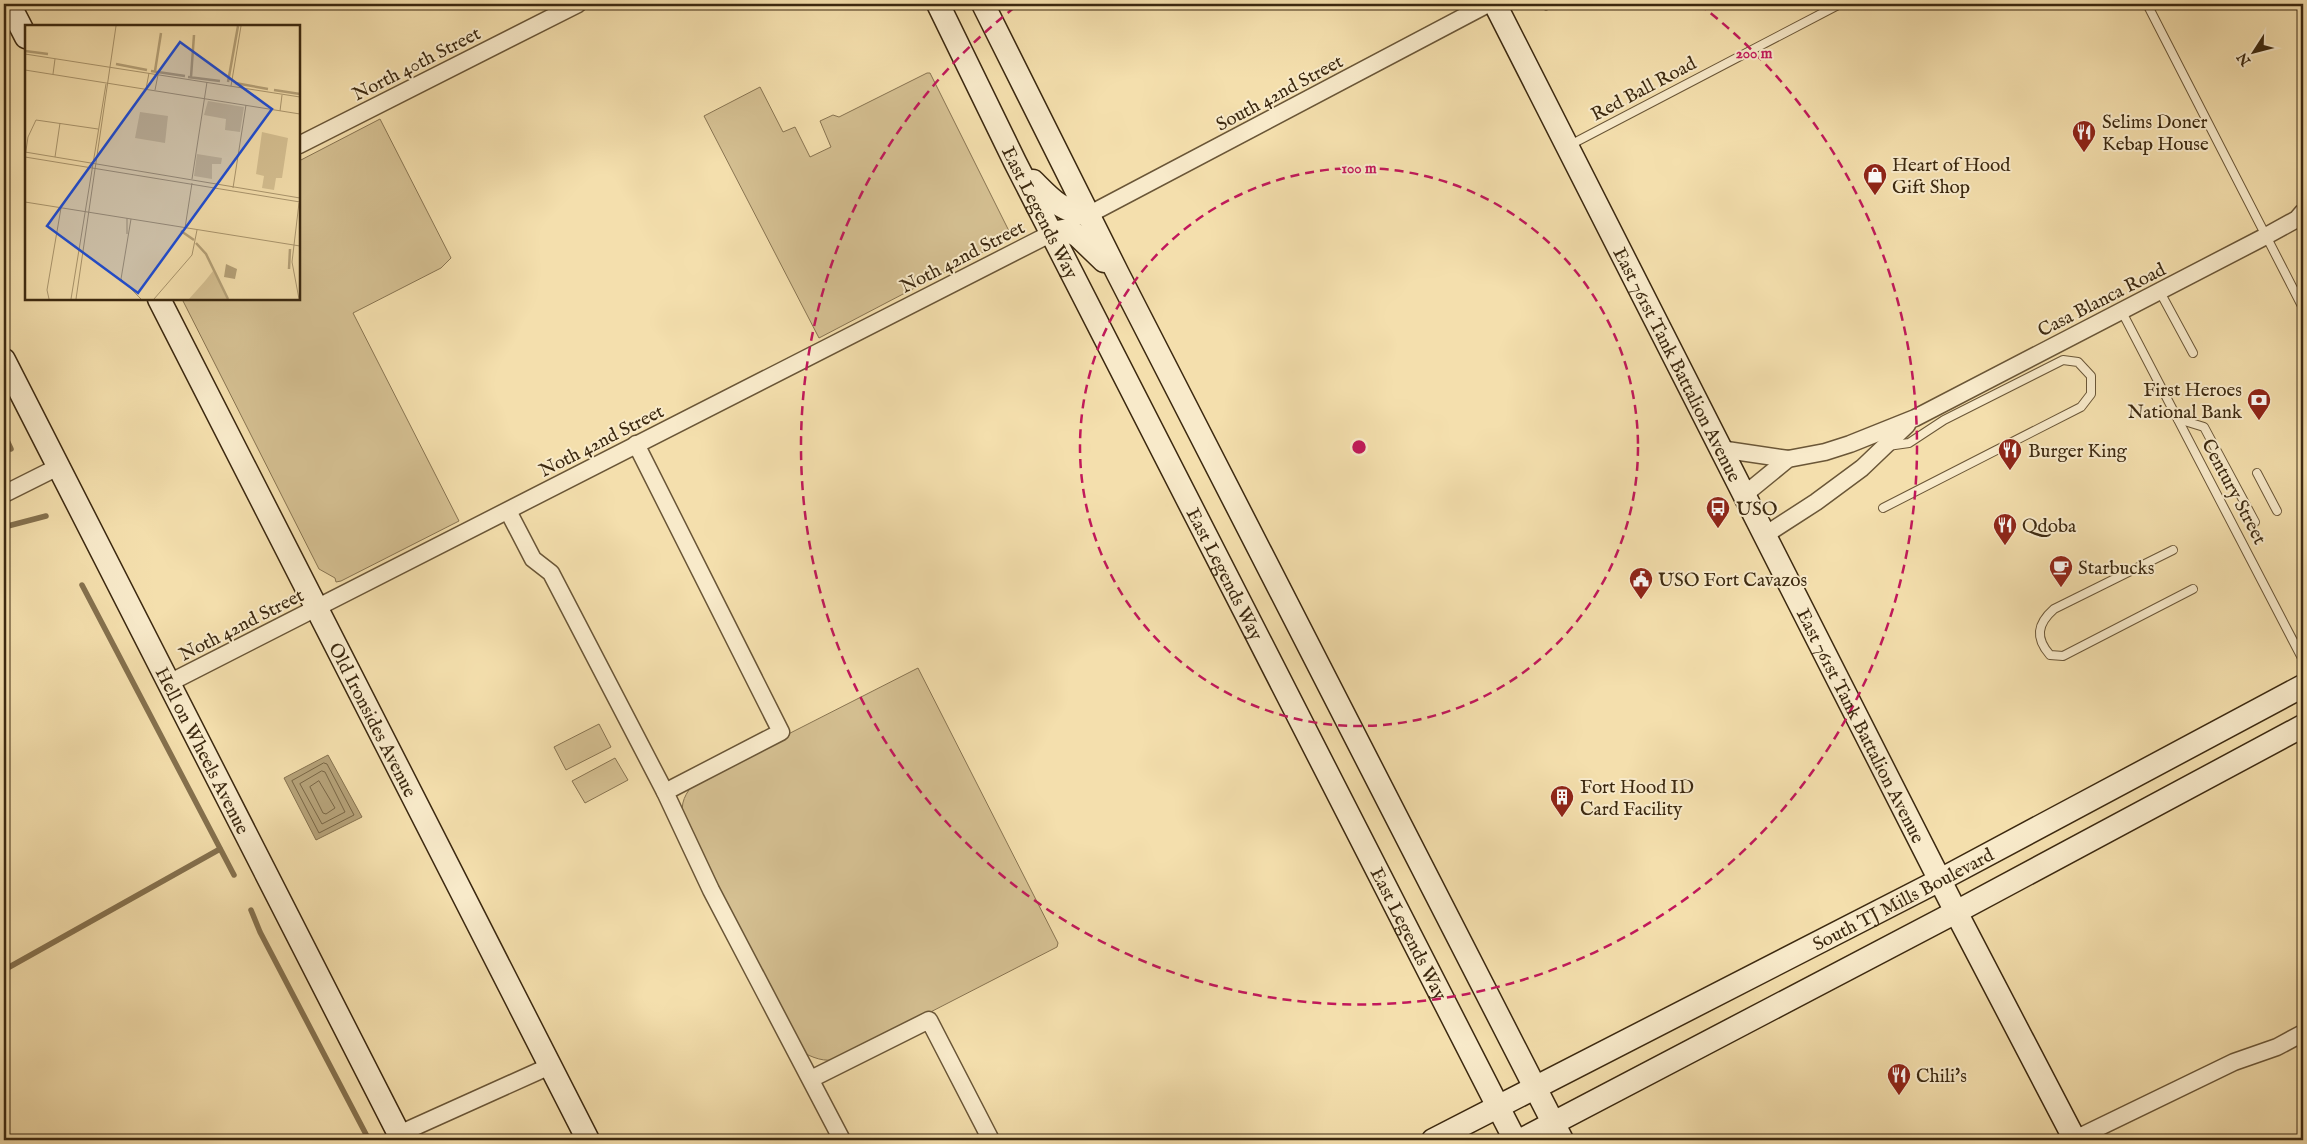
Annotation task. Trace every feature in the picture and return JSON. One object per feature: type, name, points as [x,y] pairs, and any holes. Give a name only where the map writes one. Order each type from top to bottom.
[{"type":"street","points":[[9,4],[25,35]]},
{"type":"street","name":"North 40th Street","points":[[300,144],[578,4]]},
{"type":"street","name":"East Legends Way","points":[[938,4],[1015,162],[1515,1140]]},
{"type":"street","points":[[983,4],[1118,274],[1557,1132]]},
{"type":"street","name":"South 42nd Street","points":[[1088,215],[1488,4]]},
{"type":"street","name":"East 761st Tank Battalion Avenue","points":[[1495,4],[1956,912],[2075,1140]]},
{"type":"street","points":[[1015,162],[1055,204],[1070,212],[1088,215]]},
{"type":"street","name":"Casa Blanca Road","points":[[1720,449],[1788,459],[1825,452],[1850,444],[1915,418],[2266,236],[2297,219],[2303,212]]},
{"type":"street","points":[[1052,232],[1068,230],[1078,236],[1118,274]]},
{"type":"street","name":"Noth 42nd Street","points":[[169,683],[1052,232]]},
{"type":"street","name":"Old Ironsides Avenue","points":[[160,300],[588,1140]]},
{"type":"street","name":"Hell on Wheels Avenue","points":[[4,360],[400,1137]]},
{"type":"street","name":"Casa Blanca Road","points":[[1765,535],[1816,502],[1862,468],[1915,418]]},
{"type":"street","points":[[636,444],[781,732],[665,792]]},
{"type":"street","name":"Casa Blanca Road","points":[[1744,495],[1788,459]]},
{"type":"street","points":[[4,494],[58,467]]},
{"type":"street","points":[[508,511],[533,559],[551,573],[665,792],[711,890],[842,1140]]},
{"type":"street","name":"South TJ Mills Boulevard","points":[[1433,1140],[1940,880],[2303,686]]},
{"type":"street","name":"South TJ Mills Boulevard","points":[[1521,1140],[1557,1132],[1760,1013],[1956,912],[2303,726]]},
{"type":"street","points":[[811,1080],[929,1020],[991,1140]]},
{"type":"street","points":[[2075,1140],[2234,1062],[2278,1047],[2303,1033]]},
{"type":"street","points":[[400,1137],[550,1066]]},
{"type":"lane","name":"Red Ball Road","points":[[1568,146],[1840,4]]},
{"type":"lane","points":[[2147,4],[2303,308]]},
{"type":"lane","points":[[2160,292],[2193,353]]},
{"type":"lane","name":"Century Street","points":[[2122,312],[2303,660]]},
{"type":"lane","points":[[1883,508],[2081,407],[2091,394],[2091,376],[2078,362],[2063,360],[1944,420],[1909,443],[1884,447]]},
{"type":"lane","points":[[2178,420],[2204,427],[2255,522]]},
{"type":"lane","points":[[2257,473],[2277,510]]},
{"type":"lane","points":[[2173,550],[2054,609],[2045,617],[2040,633],[2041,644],[2050,655],[2063,656],[2193,589]]},
{"type":"shaded area","points":[[930,73],[1012,237],[819,338],[704,116],[760,87],[783,132],[795,127],[810,157],[831,147],[820,121],[833,115],[839,117]]},
{"type":"shaded area","points":[[380,119],[451,258],[441,268],[353,313],[459,521],[336,582],[335,578],[319,569],[183,300],[300,300],[300,160]]},
{"type":"shaded area","points":[[918,668],[1058,943],[1057,947],[843,1057],[833,1060],[819,1059],[804,1053],[683,819],[683,803],[686,794],[696,781]]},
{"type":"shaded area","points":[[599,724],[611,747],[566,770],[554,747]]},
{"type":"shaded area","points":[[615,758],[628,780],[585,803],[572,781]]},
{"type":"water","points":[[328,755],[362,817],[316,840],[284,778]]},
{"type":"waterway","points":[[1546,8],[1548,4]]},
{"type":"waterway","points":[[4,434],[11,449]]},
{"type":"waterway","points":[[4,527],[46,516]]},
{"type":"waterway","points":[[82,585],[234,875]]},
{"type":"waterway","points":[[4,970],[220,849]]},
{"type":"waterway","points":[[251,910],[260,932],[369,1140]]},
{"type":"place","name":"Selims Doner Kebap House","points":[[2084,153]]},
{"type":"place","name":"Heart of Hood Gift Shop","points":[[1875,196]]},
{"type":"place","name":"First Heroes National Bank","points":[[2259,421]]},
{"type":"place","name":"Burger King","points":[[2010,471]]},
{"type":"place","name":"USO","points":[[1718,529]]},
{"type":"place","name":"Qdoba","points":[[2005,546]]},
{"type":"place","name":"Starbucks","points":[[2061,588]]},
{"type":"place","name":"USO Fort Cavazos","points":[[1641,600]]},
{"type":"place","name":"Fort Hood ID Card Facility","points":[[1562,818]]},
{"type":"place","name":"Chili's","points":[[1899,1096]]}]
